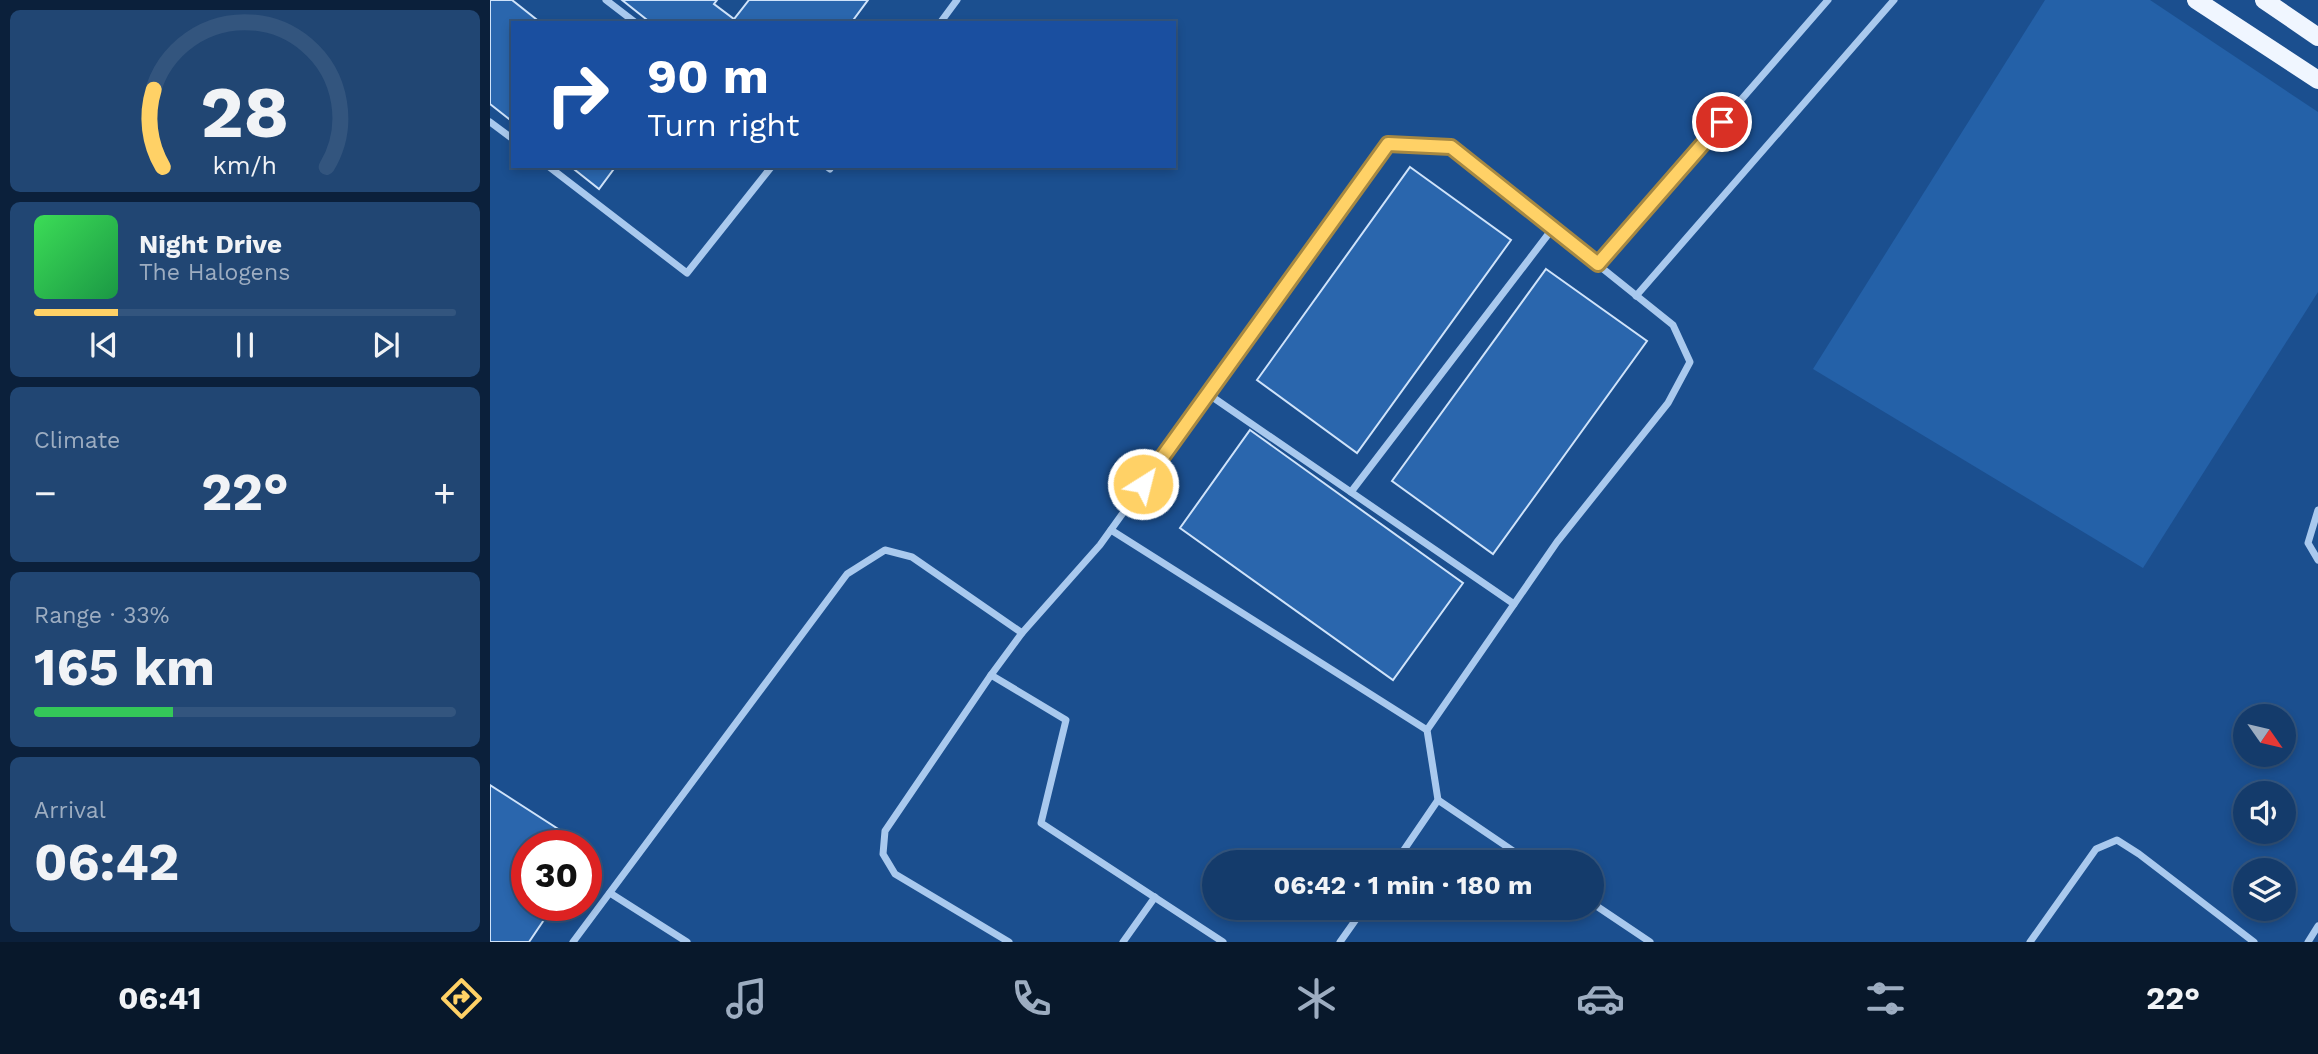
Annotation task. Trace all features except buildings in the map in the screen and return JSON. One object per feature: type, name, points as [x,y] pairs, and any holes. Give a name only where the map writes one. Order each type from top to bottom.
[{"type":"main road","points":[[2196,0],[2318,80]]},
{"type":"main road","points":[[2264,0],[2318,37]]},
{"type":"street","points":[[606,0],[633,21]]},
{"type":"street","points":[[941,21],[957,0]]},
{"type":"street","points":[[1598,264],[1828,0]]},
{"type":"street","points":[[1636,296],[1894,0]]},
{"type":"street","points":[[490,122],[511,138]]},
{"type":"street","points":[[1009,942],[895,874],[883,854],[885,831],[991,675],[1022,633],[1111,530],[1388,144],[1451,147],[1673,325],[1690,362],[1668,404],[1557,542],[1427,730],[1438,800],[1404,850]]},
{"type":"street","points":[[551,168],[687,273],[770,168]]},
{"type":"street","points":[[1351,492],[1553,228]]},
{"type":"street","points":[[1208,394],[1514,604]]},
{"type":"street","points":[[2318,510],[2308,543],[2318,561]]},
{"type":"street","points":[[1111,530],[1427,730]]},
{"type":"street","points":[[573,942],[847,574],[885,550],[912,557],[1022,633]]},
{"type":"street","points":[[991,675],[1066,720],[1041,823],[1223,942]]},
{"type":"street","points":[[1438,800],[1512,850]]},
{"type":"street","points":[[2030,942],[2096,849],[2117,841],[2139,853],[2254,942]]},
{"type":"street","points":[[610,893],[687,942]]},
{"type":"street","points":[[1123,942],[1155,897]]},
{"type":"street","points":[[1604,912],[1650,942]]},
{"type":"street","points":[[1340,942],[1356,920]]},
{"type":"street","points":[[2308,942],[2318,926]]},
{"type":"shaded area","points":[[2045,0],[2150,0],[2318,112],[2318,292],[2143,568],[1813,369]]},
{"type":"route","points":[[1143,484],[1388,144],[1451,147],[1598,264],[1722,122]]}]
